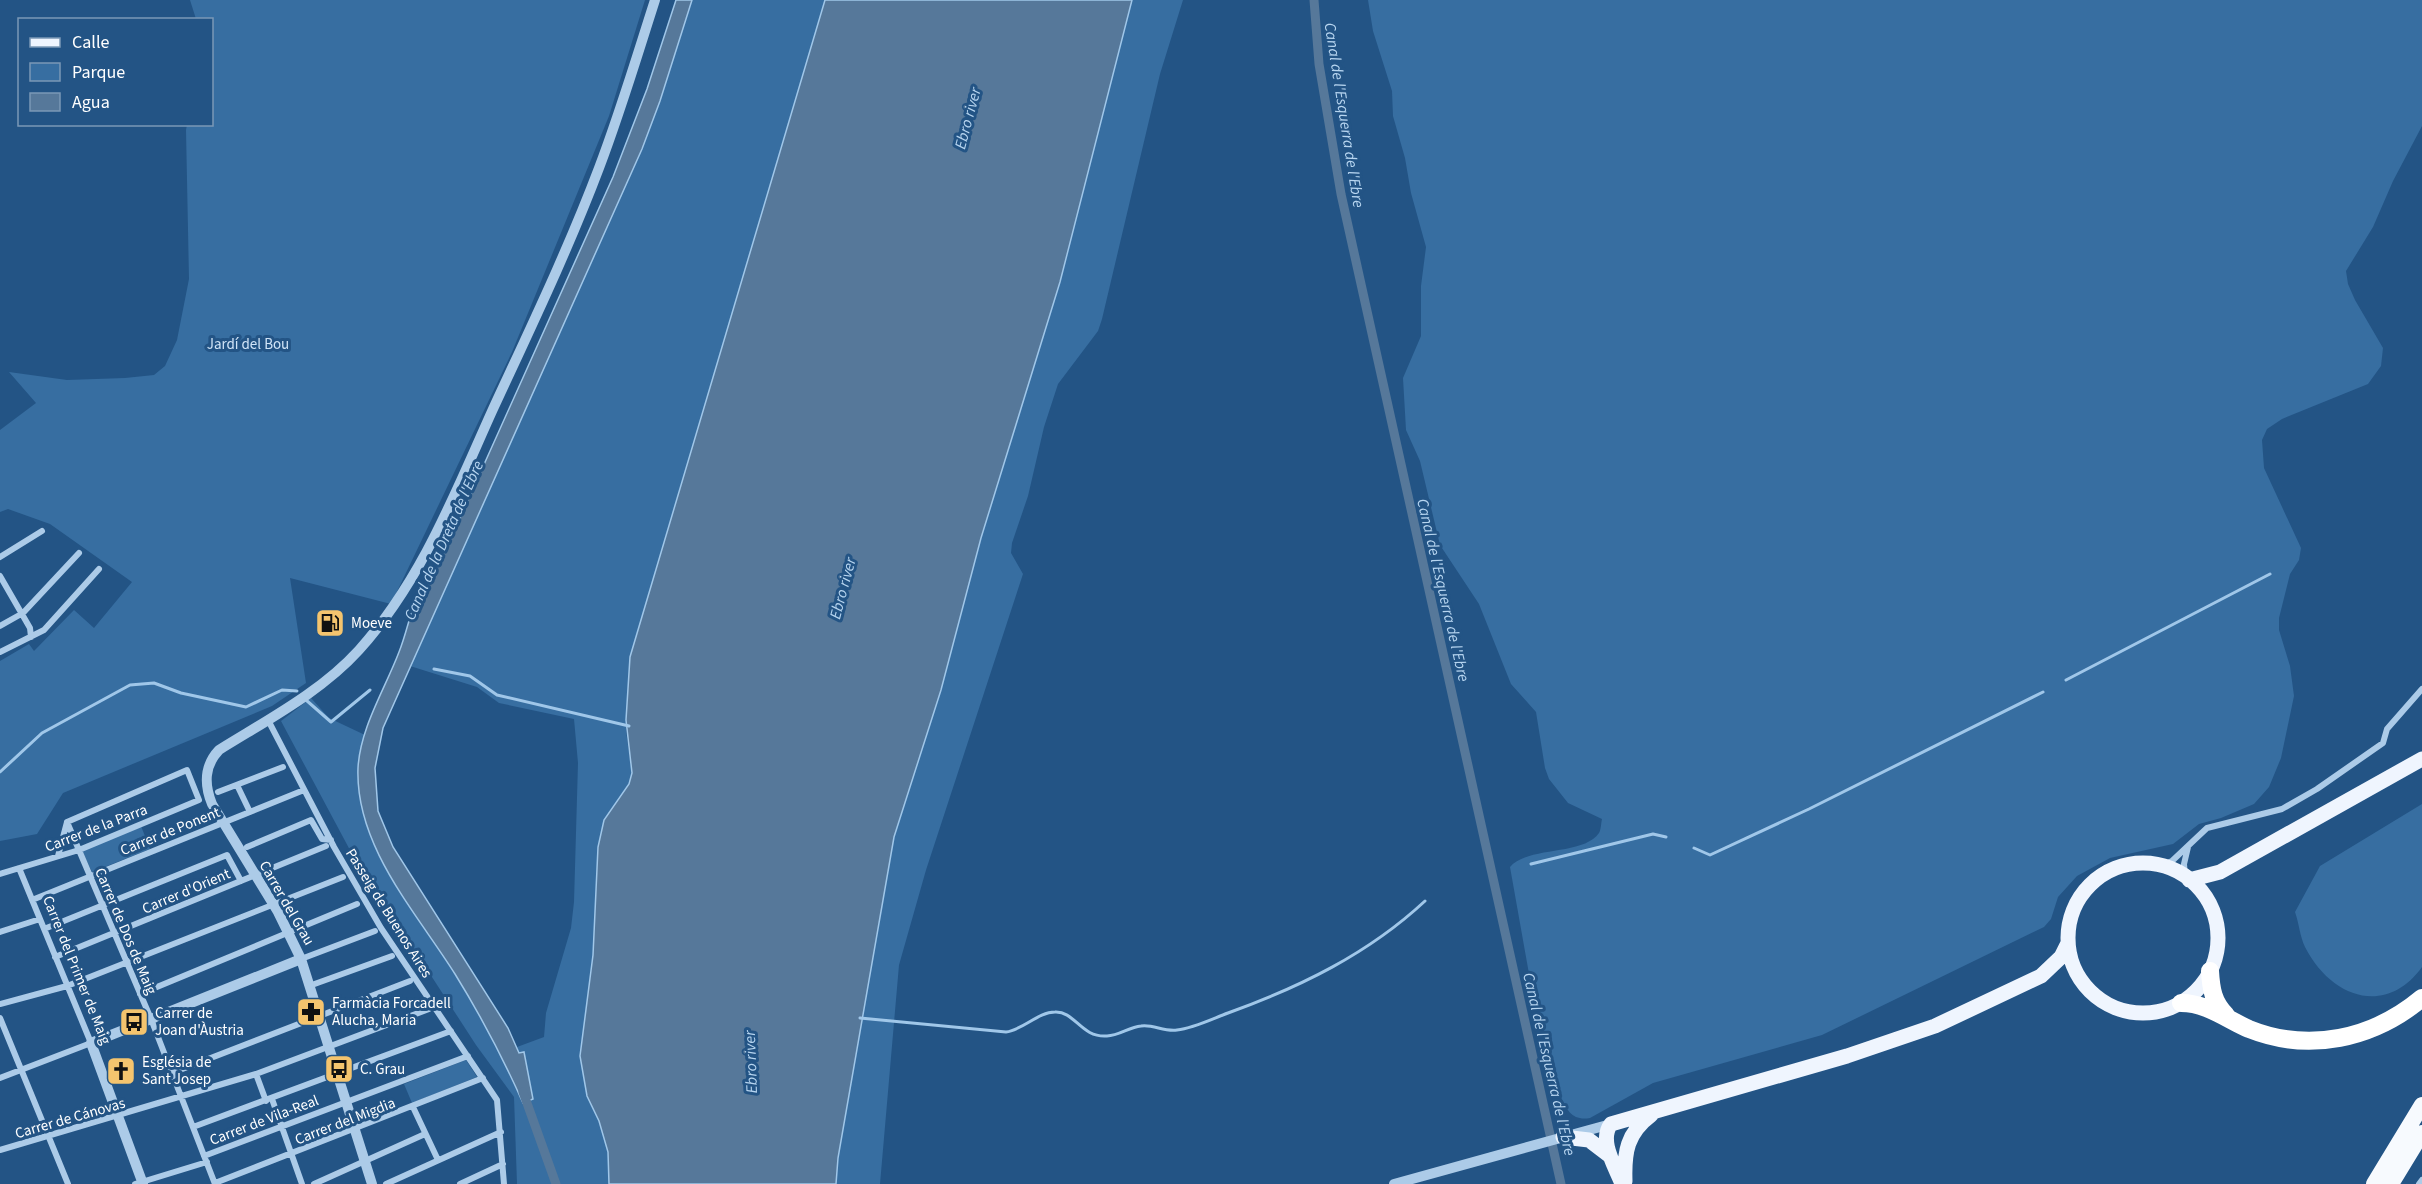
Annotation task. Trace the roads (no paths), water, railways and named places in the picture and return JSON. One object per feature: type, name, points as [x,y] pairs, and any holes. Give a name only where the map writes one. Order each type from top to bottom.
[{"type":"highway","points":[[2210,971],[2211,991],[2219,1008],[2232,1020]]},
{"type":"highway","points":[[2181,1003],[2196,1003],[2273,1036],[2326,1040],[2354,1036],[2374,1029],[2393,1019],[2422,998]]},
{"type":"highway","points":[[2374,1184],[2422,1105]]},
{"type":"highway","points":[[2391,1184],[2422,1133]]},
{"type":"main road","points":[[2187,878],[2220,872],[2422,759]]},
{"type":"main road","points":[[2210,905],[2187,878],[2160,866],[2131,864],[2114,869],[2097,878],[2084,891],[2074,907],[2069,924],[2068,943],[2078,975],[2102,1001],[2123,1011],[2159,1012],[2181,1003],[2198,989],[2210,971],[2217,942],[2216,923],[2210,905],[2211,888],[2220,872]]},
{"type":"main road","points":[[2041,976],[2061,957],[2068,943]]},
{"type":"main road","points":[[1624,1184],[1615,1147],[1607,1131],[1612,1124],[1921,1032],[1982,1006],[2041,976],[2057,972],[2078,975]]},
{"type":"main road","points":[[1615,1147],[1640,1124],[1662,1109]]},
{"type":"main road","points":[[1561,1138],[1577,1137],[1615,1147]]},
{"type":"street","points":[[268,719],[329,678],[358,651],[393,611],[424,559],[575,228],[620,109],[655,0]]},
{"type":"street","points":[[0,557],[42,531]]},
{"type":"street","points":[[0,626],[23,614],[79,554]]},
{"type":"street","points":[[0,652],[44,630],[99,569]]},
{"type":"street","points":[[0,576],[30,627],[31,637]]},
{"type":"street","points":[[2160,866],[2172,861],[2207,828],[2282,809],[2317,789],[2383,742],[2385,732],[2422,689]]},
{"type":"street","name":"Carrer del Grau","points":[[268,719],[219,750],[211,760],[206,789],[222,824],[273,904],[302,959],[372,1184]]},
{"type":"street","name":"Passeig de Buenos Aires","points":[[268,719],[328,843],[381,928],[498,1100],[504,1184]]},
{"type":"street","points":[[218,792],[283,767]]},
{"type":"street","name":"Carrer de la Parra","points":[[0,874],[79,850],[199,800],[187,770],[67,822]]},
{"type":"street","points":[[237,785],[250,812]]},
{"type":"street","name":"Carrer de Ponent","points":[[32,900],[304,790]]},
{"type":"street","points":[[248,847],[310,820],[322,839],[328,843]]},
{"type":"street","points":[[58,856],[67,822]]},
{"type":"street","name":"Carrer de Dos de Maig","points":[[67,822],[151,1020],[215,1184]]},
{"type":"street","name":"Carrer d'Orient","points":[[55,957],[328,843]]},
{"type":"street","points":[[2187,878],[2184,864],[2189,844]]},
{"type":"street","points":[[44,928],[227,855],[241,881]]},
{"type":"street","name":"Carrer del Primer de Maig","points":[[19,868],[91,1043],[140,1183]]},
{"type":"street","points":[[0,1005],[67,986],[343,877]]},
{"type":"street","points":[[140,994],[357,904]]},
{"type":"street","points":[[0,932],[40,919]]},
{"type":"street","points":[[0,1078],[375,931]]},
{"type":"street","points":[[309,986],[392,956]]},
{"type":"street","points":[[172,1073],[410,981]]},
{"type":"street","name":"Carrer de Cánovas","points":[[0,1150],[256,1074],[429,1009]]},
{"type":"street","points":[[0,1018],[68,1184]]},
{"type":"street","points":[[193,1127],[451,1031]]},
{"type":"street","name":"Carrer de Vila-Real","points":[[140,1183],[468,1056]]},
{"type":"street","points":[[256,1074],[282,1127],[302,1184]]},
{"type":"street","name":"Carrer del Migdia","points":[[215,1184],[483,1078]]},
{"type":"street","points":[[413,1107],[438,1160]]},
{"type":"street","points":[[1394,1184],[1612,1124]]},
{"type":"street","points":[[386,1184],[501,1132]]},
{"type":"street","points":[[314,1184],[425,1134]]},
{"type":"street","points":[[460,1184],[503,1164]]},
{"type":"street","points":[[2419,1184],[2422,1180]]},
{"type":"water","points":[[676,0],[692,0],[642,149],[383,728],[375,768],[378,811],[393,847],[508,1028],[519,1053],[524,1052],[533,1099],[523,1103],[500,1053],[474,1006],[406,902],[377,851],[366,824],[360,797],[358,768],[360,753],[368,723],[399,652],[419,592],[425,594],[613,177],[647,89]]},
{"type":"water","name":"Ebro river","points":[[825,0],[1132,0],[1060,282],[981,538],[941,690],[894,837],[838,1158],[836,1184],[609,1184],[608,1152],[599,1121],[587,1096],[580,1056],[593,955],[598,847],[604,820],[629,784],[632,773],[626,720],[630,657]]},
{"type":"waterway","name":"Canal de l'Esquerra de l'Ebre","points":[[1314,0],[1319,64],[1341,194],[1561,1184]]},
{"type":"waterway","points":[[2066,680],[2270,574]]},
{"type":"waterway","points":[[434,669],[470,676],[497,695],[629,726]]},
{"type":"waterway","points":[[0,772],[42,733],[130,685],[154,683],[181,693],[246,707],[282,690],[297,691]]},
{"type":"waterway","points":[[306,700],[331,722],[370,690]]},
{"type":"waterway","points":[[1694,848],[1710,855],[1809,809],[2043,692]]},
{"type":"waterway","points":[[1531,864],[1653,834],[1666,837]]},
{"type":"waterway","points":[[860,1018],[1006,1032],[1055,1012],[1068,1016],[1084,1029],[1098,1036],[1111,1036],[1141,1026],[1183,1029],[1281,992],[1332,967],[1380,937],[1425,901]]},
{"type":"waterway","name":"Canal de la Dreta de l'Ebre","points":[[523,1092],[556,1184]]},
{"type":"place","name":"Moeve","points":[[330,623]]},
{"type":"place","name":"Farmàcia Forcadell Alucha, Maria","points":[[311,1012]]},
{"type":"place","name":"Carrer de Joan d'Àustria","points":[[134,1022]]},
{"type":"place","name":"C. Grau","points":[[339,1069]]},
{"type":"place","name":"Església de Sant Josep","points":[[121,1071]]},
{"type":"park label","name":"Jardí del Bou","points":[[248,344]]}]
